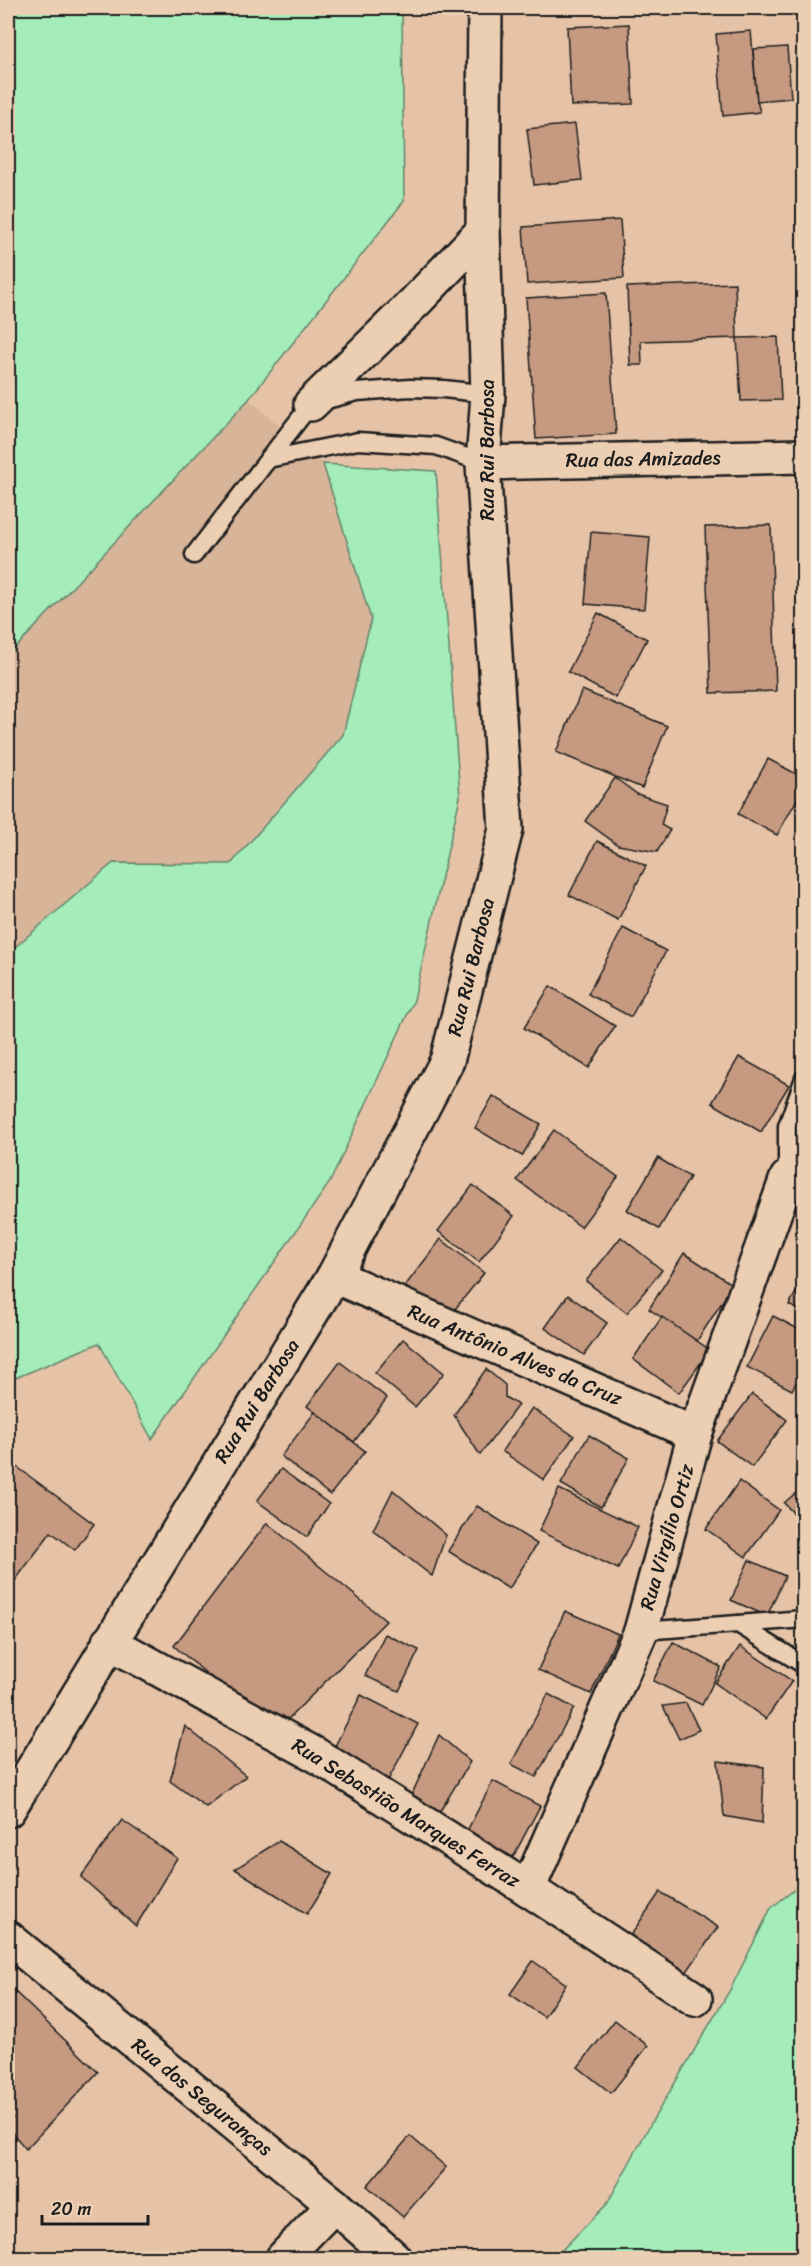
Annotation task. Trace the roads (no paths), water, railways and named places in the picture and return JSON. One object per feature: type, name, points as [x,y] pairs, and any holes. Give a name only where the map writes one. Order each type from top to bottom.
[{"type":"street","name":"Rua Rui Barbosa","points":[[8,1810],[334,1276],[447,1061],[506,829],[483,463],[488,394],[483,231],[485,8]]},
{"type":"street","points":[[311,404],[416,301],[483,231]]},
{"type":"street","name":"Rua das Amizades","points":[[483,463],[804,456]]},
{"type":"street","name":"Rua Virgílio Ortiz","points":[[528,1888],[641,1631],[695,1434],[795,1178]]},
{"type":"street","name":"Rua Antônio Alves da Cruz","points":[[334,1276],[695,1434]]},
{"type":"street","name":"Rua Sebastião Marques Ferraz","points":[[109,1642],[316,1755],[528,1888],[695,1999]]},
{"type":"street","name":"Rua dos Seguranças","points":[[8,1938],[334,2205],[394,2259]]},
{"type":"street","points":[[283,2259],[334,2205]]},
{"type":"lane","points":[[194,555],[311,404],[357,392],[410,388],[488,394]]},
{"type":"lane","points":[[268,459],[358,441],[369,441],[436,446],[483,463]]},
{"type":"lane","points":[[795,1178],[787,1126],[804,1078]]},
{"type":"lane","points":[[641,1631],[804,1619]]},
{"type":"lane","points":[[738,1624],[804,1665]]}]
